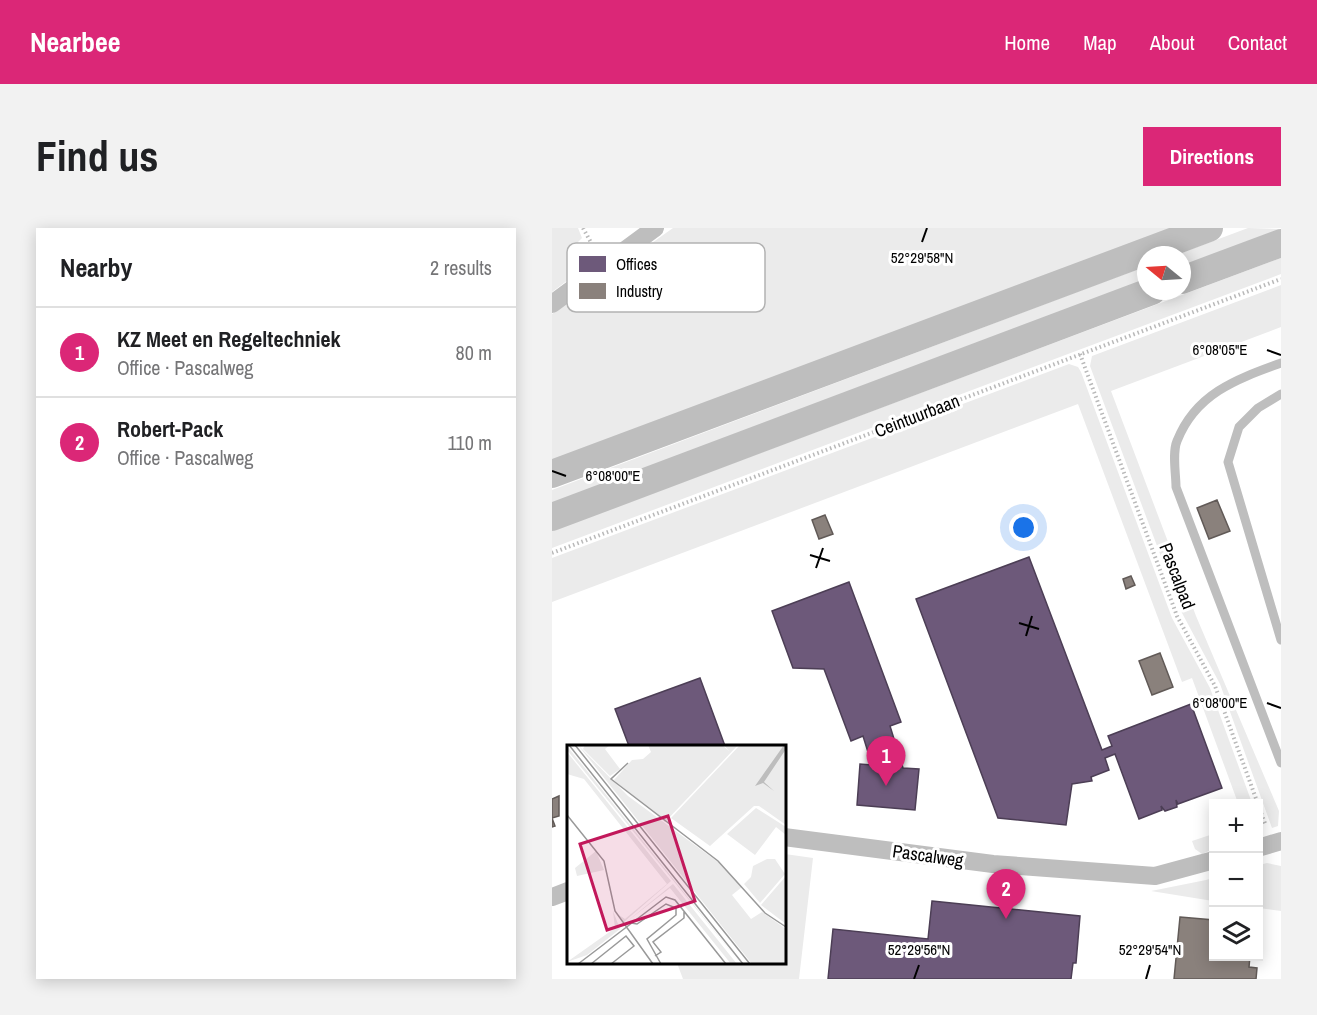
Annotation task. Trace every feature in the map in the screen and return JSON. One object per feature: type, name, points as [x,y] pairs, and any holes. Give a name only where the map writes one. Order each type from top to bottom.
[{"type":"main road","points":[[552,474],[1209,228]]},
{"type":"main road","points":[[1191,277],[1281,243]]},
{"type":"main road","name":"Ceintuurbaan","points":[[552,516],[1137,297]]},
{"type":"street","points":[[635,243],[655,228]]},
{"type":"street","points":[[552,304],[567,293]]},
{"type":"street","name":"Pascalweg","points":[[786,837],[993,864],[1155,876],[1209,861]]},
{"type":"street","points":[[1263,846],[1281,841]]},
{"type":"street","points":[[552,897],[567,891]]},
{"type":"lane","points":[[1281,363],[1223,386],[1200,403],[1176,442],[1176,487],[1281,763]]},
{"type":"lane","points":[[1281,394],[1258,408],[1239,427],[1227,462],[1281,640]]},
{"type":"path","name":"Ceintuurbaan","points":[[552,553],[1281,279]]},
{"type":"path","name":"Pascalpad","points":[[1080,354],[1177,616],[1215,686],[1256,799]]},
{"type":"shaded area","points":[[552,228],[578,228],[582,238],[579,243],[567,243],[567,281],[552,292]]},
{"type":"shaded area","points":[[673,228],[1175,228],[552,463],[552,314],[567,303],[567,312],[765,312],[765,243],[652,243]]},
{"type":"shaded area","points":[[1248,228],[1281,229],[1191,263],[1191,249]]},
{"type":"shaded area","points":[[1281,258],[1281,274],[552,548],[552,531],[1169,300],[1191,300],[1191,292]]},
{"type":"shaded area","points":[[1137,269],[1137,283],[552,503],[552,490]]},
{"type":"shaded area","points":[[1281,285],[1281,327],[1111,391],[1196,616],[1279,811],[1278,826],[1272,828],[1220,684],[1182,613],[1090,366],[1092,356]]},
{"type":"shaded area","points":[[1069,364],[1078,367],[1172,618],[1210,688],[1251,799],[1237,799],[1192,678],[1182,682],[1078,404],[552,602],[552,558]]},
{"type":"shaded area","points":[[1209,835],[1209,851],[1202,854],[1195,849],[1192,841]]},
{"type":"shaded area","points":[[786,854],[813,858],[799,979],[683,979],[677,964],[786,964]]},
{"type":"shaded area","points":[[1263,864],[1281,866],[1281,911],[1263,909]]},
{"type":"shaded area","points":[[1209,879],[1209,900],[1151,891]]},
{"type":"building: Offices","points":[[1029,557],[1102,750],[1112,746],[1108,736],[1191,704],[1222,788],[1178,804],[1176,800],[1177,807],[1165,811],[1161,806],[1162,810],[1139,819],[1115,754],[1105,758],[1109,770],[1091,777],[1092,781],[1072,784],[1066,825],[998,818],[916,599]]},
{"type":"building: Offices","points":[[849,582],[901,722],[890,726],[903,768],[919,769],[915,810],[857,805],[860,764],[872,765],[863,736],[851,741],[824,669],[793,668],[772,611]]},
{"type":"building: Offices","points":[[700,678],[725,745],[629,745],[615,709]]},
{"type":"building: Offices","points":[[932,901],[1080,916],[1076,963],[1073,963],[1071,979],[828,979],[833,929],[928,939]]},
{"type":"building: Industry","points":[[1217,500],[1230,531],[1209,539],[1197,508]]},
{"type":"building: Industry","points":[[825,515],[833,534],[819,539],[812,520]]},
{"type":"building: Industry","points":[[1131,576],[1135,585],[1126,589],[1123,579]]},
{"type":"building: Industry","points":[[1160,653],[1173,687],[1152,695],[1139,661]]},
{"type":"building: Industry","points":[[559,796],[559,816],[552,818],[552,799]]},
{"type":"building: Industry","points":[[1180,917],[1209,920],[1209,961],[1250,961],[1249,967],[1257,968],[1256,979],[1174,979]]},
{"type":"place","name":"KZ Meet en Regeltechniek","points":[[886,786]]},
{"type":"place","name":"Robert-Pack","points":[[1006,919]]}]
